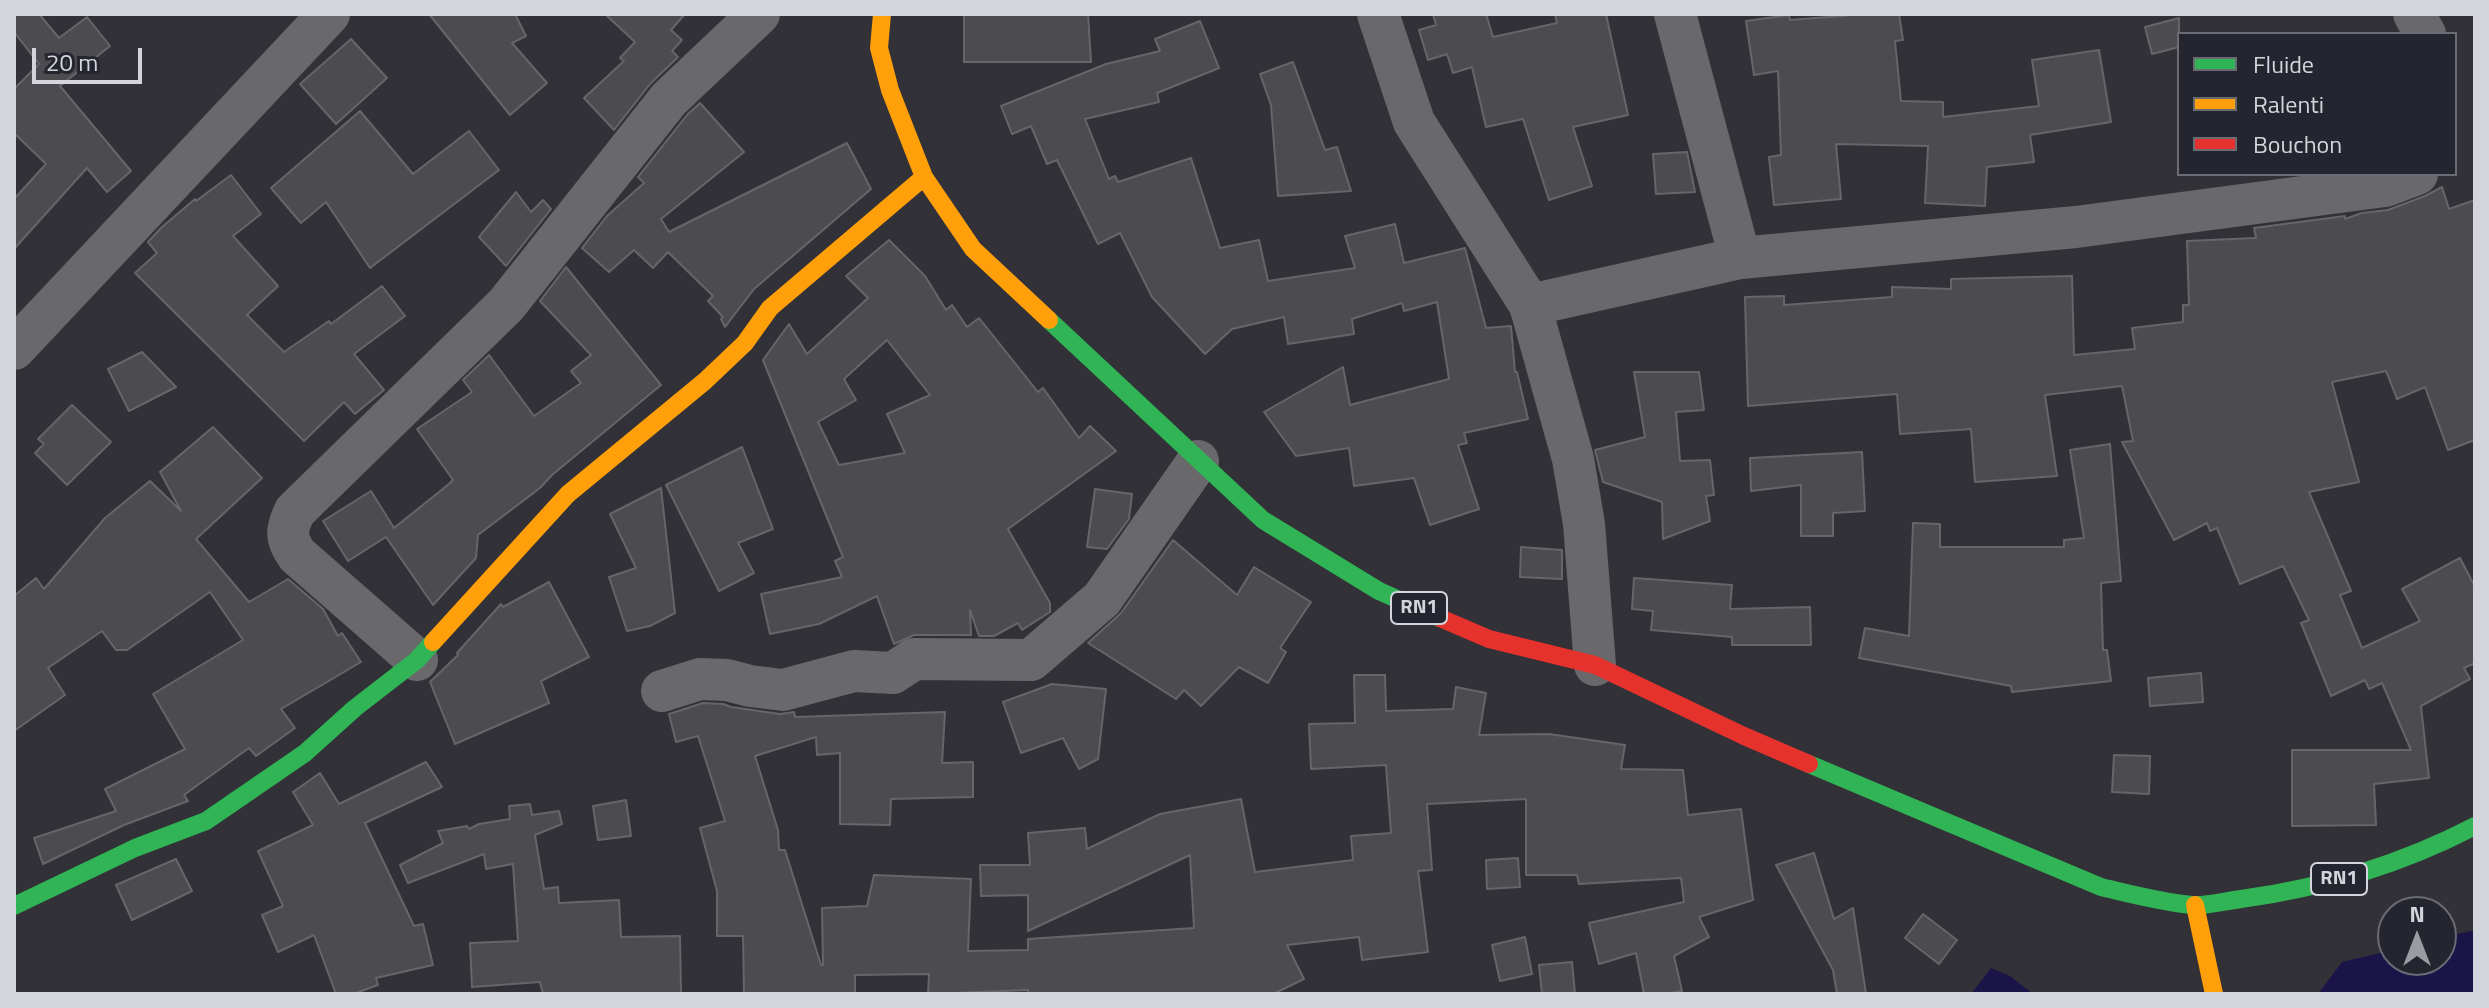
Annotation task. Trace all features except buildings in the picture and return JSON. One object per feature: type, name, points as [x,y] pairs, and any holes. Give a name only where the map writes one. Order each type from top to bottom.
[{"type":"main road","name":"RN1","points":[[882,14],[879,48],[890,90],[924,177],[973,249],[1263,520],[1379,591],[1489,639],[1595,665],[1744,736],[2101,887],[2148,898],[2195,905],[2261,896],[2348,878],[2444,842],[2475,826]]},
{"type":"main road","points":[[14,906],[135,848],[206,821],[305,753],[355,708],[417,660],[568,494],[705,381],[745,343],[770,308],[924,177]]},
{"type":"main road","points":[[2195,905],[2214,994]]},
{"type":"street","points":[[14,349],[329,14]]},
{"type":"street","points":[[417,660],[297,555],[287,541],[287,527],[295,511],[506,305],[669,99],[759,14]]},
{"type":"street","points":[[1378,14],[1414,122],[1530,305],[1573,459],[1584,524],[1595,665]]},
{"type":"street","points":[[1675,14],[1740,258]]},
{"type":"street","points":[[2414,14],[2424,32]]},
{"type":"street","points":[[1530,305],[1740,258],[2076,227],[2385,186],[2412,176]]},
{"type":"street","points":[[662,691],[700,679],[727,680],[783,690],[854,671],[893,673],[914,659],[1031,660],[1102,599],[1198,461]]},
{"type":"shaded area","points":[[2475,930],[2475,994],[2318,994],[2342,962],[2377,954],[2377,976],[2457,976],[2457,934]]},
{"type":"shaded area","points":[[1991,968],[2010,976],[2033,994],[1971,994]]},
{"type":"traffic: fast","points":[[1049,320],[1263,520],[1379,591],[1440,618]]},
{"type":"traffic: fast","points":[[14,906],[135,848],[206,821],[305,753],[355,708],[417,660],[433,642]]},
{"type":"traffic: fast","points":[[1809,764],[2101,887],[2192,905],[2271,894],[2361,873],[2419,852],[2475,826]]},
{"type":"traffic: slow","points":[[882,14],[879,48],[890,90],[924,177],[973,249],[1049,320]]},
{"type":"traffic: slow","points":[[433,642],[568,494],[705,381],[745,343],[770,308],[924,177]]},
{"type":"traffic: slow","points":[[2195,905],[2214,994]]},
{"type":"traffic: jam","points":[[1440,618],[1489,639],[1595,665],[1809,764]]}]
